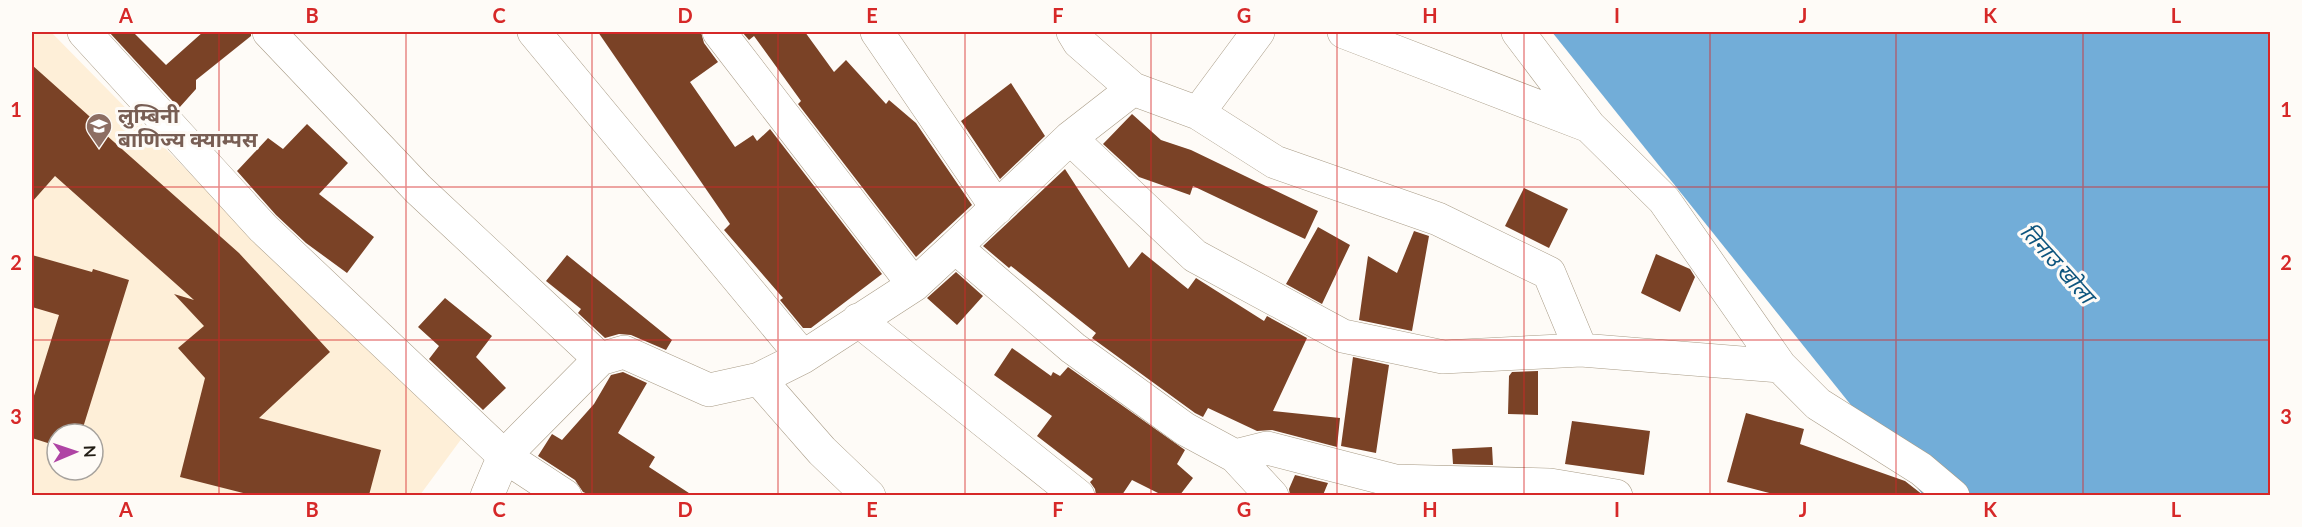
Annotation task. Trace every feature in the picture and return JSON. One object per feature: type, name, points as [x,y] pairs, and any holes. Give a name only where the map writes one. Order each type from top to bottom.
[{"type":"street","points":[[84,32],[263,228],[504,456],[565,495]]},
{"type":"street","points":[[270,32],[418,189],[600,359]]},
{"type":"street","points":[[534,32],[803,357]]},
{"type":"street","points":[[720,32],[914,285]]},
{"type":"street","points":[[877,32],[997,208]]},
{"type":"street","points":[[1073,32],[1080,42],[1133,89],[1198,113],[1275,162],[1438,219],[1549,273],[1581,350]]},
{"type":"street","points":[[1198,113],[1258,32]]},
{"type":"street","points":[[1344,32],[1589,126]]},
{"type":"street","points":[[1518,32],[1589,126],[1664,200],[1780,366],[1818,404],[1921,468],[1953,495]]},
{"type":"street","points":[[487,495],[504,456],[600,359],[624,352],[709,390],[759,379],[803,357],[914,285],[1070,138],[1133,89]]},
{"type":"street","points":[[1070,138],[1195,256],[1343,336],[1443,357],[1581,350],[1780,366]]},
{"type":"street","points":[[956,247],[1073,348],[1185,429],[1235,456],[1272,495]]},
{"type":"street","points":[[858,320],[1078,495]]},
{"type":"street","points":[[759,379],[822,451],[869,495]]},
{"type":"street","points":[[1235,456],[1268,448],[1395,481],[1550,485],[1616,495]]},
{"type":"shaded area","name":"लुम्बिनी बाणिज्य क्याम्पस","points":[[32,32],[51,32],[281,266],[465,434],[420,495],[32,495]]},
{"type":"water","name":"तिनाउ खोला","points":[[1552,32],[2270,32],[2270,495],[1923,495]]},
{"type":"building","points":[[109,32],[133,32],[166,65],[203,32],[251,32],[251,36],[196,80],[196,89],[179,108]]},
{"type":"building","points":[[598,32],[701,32],[704,43],[718,62],[690,82],[735,147],[753,135],[757,141],[770,129],[882,274],[811,328],[803,328],[780,300],[783,298],[724,230],[730,224]]},
{"type":"building","points":[[742,32],[805,32],[834,72],[846,60],[886,104],[889,100],[916,123],[972,205],[916,257],[798,104],[801,101],[754,36],[749,40]]},
{"type":"building","points":[[32,65],[98,124],[96,126],[239,253],[330,352],[259,418],[381,450],[369,495],[251,495],[180,477],[205,378],[178,348],[204,326],[174,294],[194,300],[55,176],[32,202]]},
{"type":"building","points":[[1011,83],[1045,136],[1000,179],[961,121]]},
{"type":"building","points":[[1132,114],[1161,140],[1191,150],[1318,211],[1305,239],[1193,186],[1190,195],[1139,177],[1103,144]]},
{"type":"building","points":[[307,124],[348,163],[319,194],[374,237],[347,273],[306,243],[276,215],[237,171],[268,138],[283,149]]},
{"type":"building","points":[[1065,169],[1129,268],[1142,252],[1188,289],[1196,278],[1264,321],[1267,316],[1307,338],[1273,411],[1340,418],[1337,447],[1272,430],[1257,431],[1208,408],[1203,417],[1195,413],[1092,338],[1096,333],[983,246]]},
{"type":"building","points":[[1524,188],[1568,209],[1549,248],[1505,226]]},
{"type":"building","points":[[1318,227],[1350,245],[1322,304],[1286,284]]},
{"type":"building","points":[[1414,231],[1429,236],[1412,331],[1359,320],[1368,256],[1397,273]]},
{"type":"building","points":[[1656,254],[1690,269],[1695,277],[1680,312],[1641,293]]},
{"type":"building","points":[[32,255],[129,280],[85,422],[45,422],[45,442],[32,438],[32,402],[59,315],[32,307]]},
{"type":"building","points":[[567,255],[672,340],[666,350],[631,335],[619,334],[605,338],[578,313],[581,309],[546,281]]},
{"type":"building","points":[[956,272],[983,296],[957,325],[927,298]]},
{"type":"building","points":[[445,298],[492,336],[476,357],[506,388],[483,410],[429,359],[439,346],[418,327]]},
{"type":"building","points":[[1012,348],[1051,376],[1053,372],[1060,376],[1068,367],[1185,450],[1177,464],[1193,478],[1180,495],[1162,495],[1132,480],[1122,495],[1096,495],[1090,482],[1093,479],[1037,436],[1052,416],[994,375]]},
{"type":"building","points":[[1353,357],[1389,365],[1376,453],[1341,446]]},
{"type":"building","points":[[1538,371],[1538,415],[1508,414],[1509,376],[1512,372]]},
{"type":"building","points":[[623,372],[647,383],[618,433],[655,457],[649,467],[692,495],[590,495],[583,492],[575,480],[538,456],[552,434],[562,440],[594,404],[611,375]]},
{"type":"building","points":[[1746,413],[1804,429],[1800,444],[1905,481],[1923,495],[1777,495],[1727,482]]},
{"type":"building","points":[[1572,421],[1650,431],[1644,475],[1565,464]]},
{"type":"building","points":[[1492,447],[1493,465],[1453,464],[1452,449]]},
{"type":"building","points":[[1295,475],[1328,483],[1323,495],[1290,495],[1289,489]]},
{"type":"place","name":"लुम्बिनी बाणिज्य क्याम्पस","points":[[99,149]]}]
